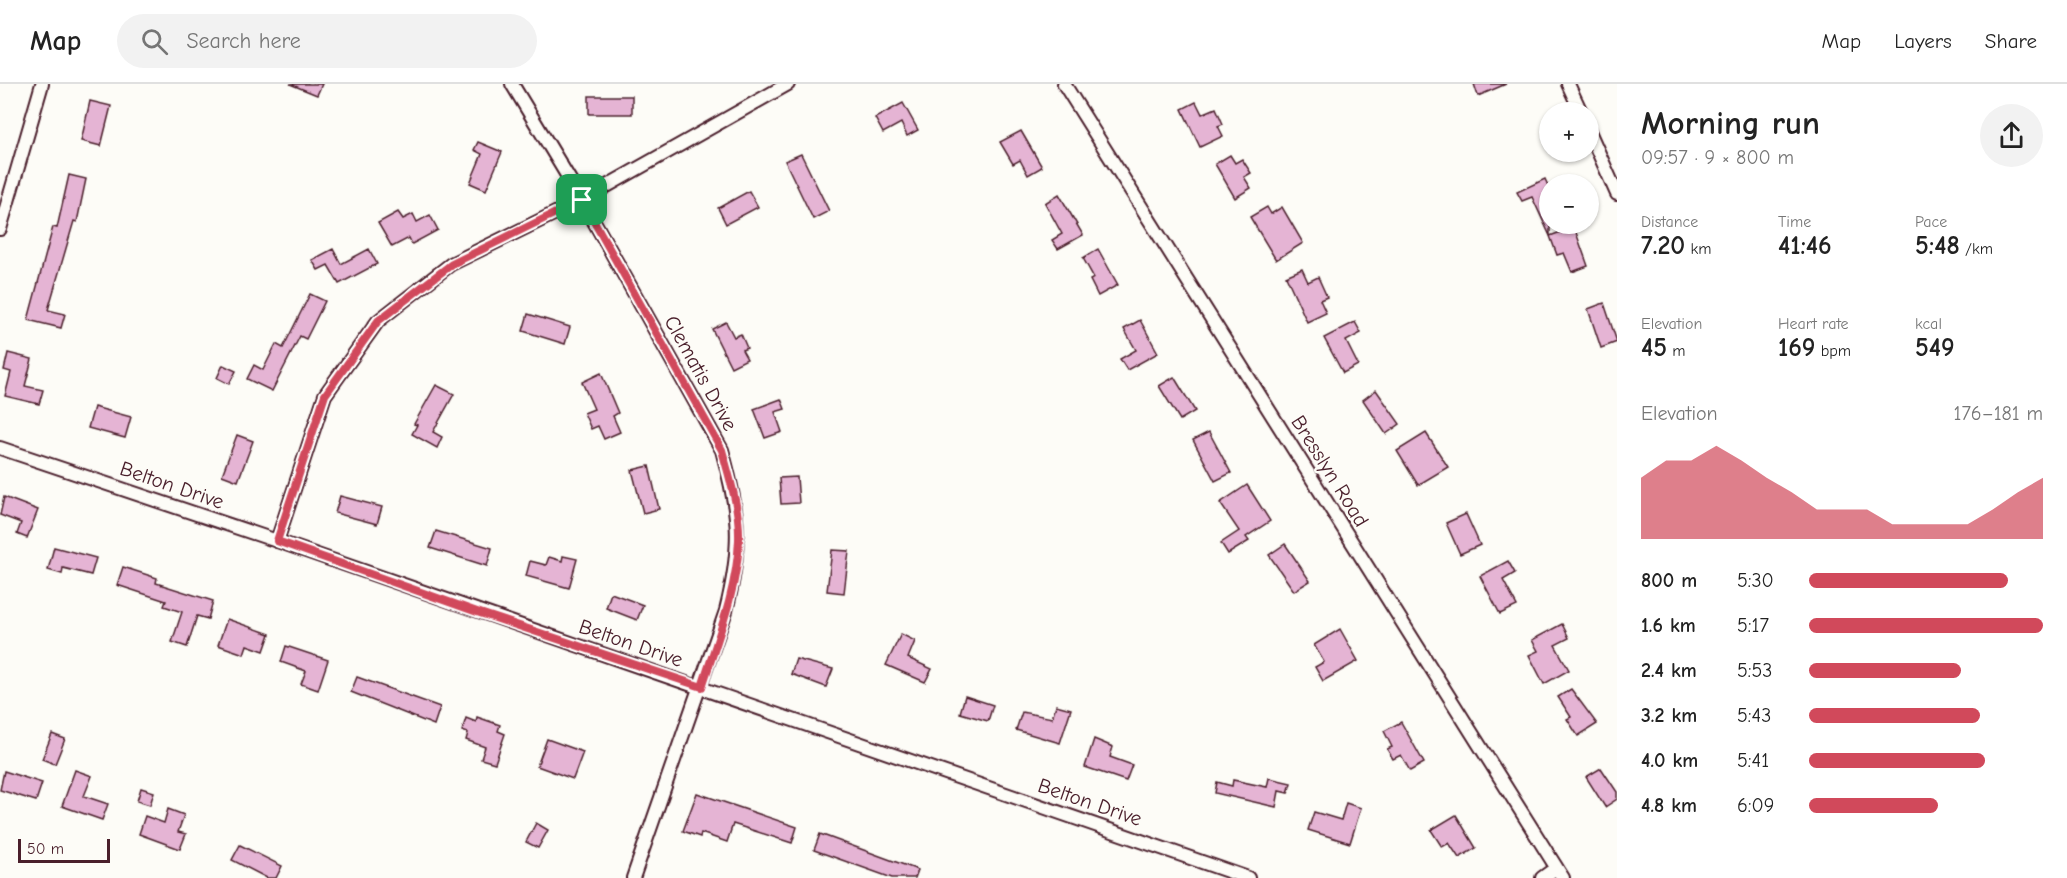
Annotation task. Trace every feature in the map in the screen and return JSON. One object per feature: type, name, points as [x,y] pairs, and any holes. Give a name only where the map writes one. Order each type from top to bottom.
[{"type":"street","points":[[0,229],[42,84]]},
{"type":"street","name":"Clematis Drive","points":[[512,84],[582,200],[722,450],[732,485],[738,523],[736,567],[726,611],[702,687],[633,878]]},
{"type":"street","points":[[277,541],[325,395],[378,321],[452,264],[582,200],[788,84]]},
{"type":"street","name":"Bresslyn Road","points":[[1064,84],[1560,873]]},
{"type":"street","points":[[1568,84],[1576,102]]},
{"type":"street","points":[[1599,154],[1617,194]]},
{"type":"street","name":"Belton Drive","points":[[0,448],[702,687],[1248,878]]},
{"type":"street","points":[[1542,878],[1560,873]]},
{"type":"building","points":[[290,84],[322,84],[317,95]]},
{"type":"building","points":[[1474,84],[1506,84],[1478,96]]},
{"type":"building","points":[[589,96],[632,96],[632,114],[589,114]]},
{"type":"building","points":[[90,101],[111,106],[101,146],[81,141]]},
{"type":"building","points":[[1196,102],[1202,114],[1216,108],[1223,124],[1218,126],[1223,136],[1200,147],[1182,109]]},
{"type":"building","points":[[903,103],[918,130],[907,136],[901,123],[883,133],[875,118]]},
{"type":"building","points":[[1021,131],[1042,167],[1028,175],[1020,160],[1013,164],[1000,142]]},
{"type":"building","points":[[478,142],[502,152],[486,190],[470,183],[482,154],[474,150]]},
{"type":"building","points":[[801,154],[829,211],[813,219],[785,161]]},
{"type":"building","points":[[1230,155],[1235,163],[1242,159],[1251,173],[1244,177],[1251,188],[1235,198],[1215,164]]},
{"type":"building","points":[[69,175],[86,179],[77,222],[74,221],[48,310],[65,314],[61,328],[28,320],[53,227],[57,228]]},
{"type":"building","points":[[1539,182],[1539,212],[1532,197],[1522,201],[1517,192]]},
{"type":"building","points":[[749,191],[758,207],[726,224],[718,208]]},
{"type":"building","points":[[1059,194],[1083,235],[1058,249],[1052,240],[1062,234],[1045,203]]},
{"type":"building","points":[[1267,207],[1271,214],[1282,207],[1303,243],[1276,260],[1250,217]]},
{"type":"building","points":[[398,212],[403,219],[413,214],[417,222],[430,215],[438,230],[412,244],[409,238],[392,247],[378,223]]},
{"type":"building","points":[[1577,234],[1588,266],[1572,272],[1564,253],[1557,255],[1550,236]]},
{"type":"building","points":[[333,249],[341,264],[369,249],[377,264],[339,284],[328,265],[318,270],[312,260]]},
{"type":"building","points":[[1098,249],[1118,285],[1098,296],[1090,280],[1094,278],[1083,258]]},
{"type":"building","points":[[1302,269],[1308,282],[1318,277],[1327,297],[1320,300],[1326,313],[1307,322],[1286,276]]},
{"type":"building","points":[[310,294],[325,301],[306,339],[300,336],[272,391],[247,379],[254,365],[263,370],[276,344],[283,348]]},
{"type":"building","points":[[1604,303],[1617,342],[1601,348],[1588,309]]},
{"type":"building","points":[[528,314],[570,327],[565,344],[523,331]]},
{"type":"building","points":[[1140,320],[1158,353],[1127,370],[1120,359],[1136,350],[1124,329]]},
{"type":"building","points":[[726,322],[734,337],[741,334],[747,348],[742,350],[747,359],[731,367],[712,329]]},
{"type":"building","points":[[1355,322],[1361,333],[1346,341],[1358,365],[1343,373],[1324,338]]},
{"type":"building","points":[[8,353],[32,359],[25,386],[43,390],[39,404],[5,396],[11,372],[4,370]]},
{"type":"building","points":[[223,365],[236,371],[229,384],[217,378]]},
{"type":"building","points":[[601,373],[618,413],[613,416],[620,432],[604,439],[598,426],[591,429],[584,413],[594,409],[582,382]]},
{"type":"building","points":[[1174,377],[1195,411],[1180,420],[1159,386]]},
{"type":"building","points":[[436,385],[454,394],[433,432],[442,437],[437,448],[412,434],[417,425],[414,424]]},
{"type":"building","points":[[1376,390],[1400,424],[1386,434],[1363,400]]},
{"type":"building","points":[[781,399],[785,409],[775,412],[782,432],[765,438],[754,409]]},
{"type":"building","points":[[94,407],[131,417],[125,438],[88,428]]},
{"type":"building","points":[[1209,432],[1231,473],[1215,481],[1193,440]]},
{"type":"building","points":[[1426,433],[1448,467],[1418,485],[1397,451]]},
{"type":"building","points":[[237,435],[253,441],[238,481],[222,475]]},
{"type":"building","points":[[649,466],[659,509],[643,513],[632,470]]},
{"type":"building","points":[[797,477],[799,503],[781,504],[779,478]]},
{"type":"building","points":[[1247,485],[1270,521],[1246,537],[1249,541],[1228,554],[1221,543],[1239,531],[1220,503]]},
{"type":"building","points":[[340,496],[382,507],[377,524],[335,513]]},
{"type":"building","points":[[4,497],[38,510],[27,538],[17,534],[21,523],[0,515]]},
{"type":"building","points":[[1466,514],[1480,545],[1460,554],[1446,523]]},
{"type":"building","points":[[436,531],[492,548],[487,566],[430,548]]},
{"type":"building","points":[[1285,544],[1310,581],[1294,591],[1269,555]]},
{"type":"building","points":[[54,547],[96,558],[91,575],[63,568],[62,574],[48,570]]},
{"type":"building","points":[[832,550],[849,551],[844,593],[827,591]]},
{"type":"building","points":[[563,556],[577,559],[569,588],[526,576],[530,561],[546,565],[549,557],[562,561]]},
{"type":"building","points":[[1508,561],[1515,573],[1503,580],[1517,606],[1500,614],[1480,576]]},
{"type":"building","points":[[123,567],[157,578],[156,583],[213,601],[208,619],[197,616],[187,647],[172,642],[182,612],[164,606],[166,601],[117,585]]},
{"type":"building","points":[[611,593],[643,605],[637,620],[606,608]]},
{"type":"building","points":[[227,619],[270,634],[264,651],[247,645],[244,654],[218,645]]},
{"type":"building","points":[[1562,624],[1569,638],[1555,645],[1569,670],[1544,684],[1529,655],[1538,651],[1532,640]]},
{"type":"building","points":[[1340,629],[1358,661],[1323,681],[1315,667],[1324,662],[1314,645]]},
{"type":"building","points":[[901,634],[915,641],[908,658],[932,669],[925,682],[886,665]]},
{"type":"building","points":[[286,646],[328,660],[318,690],[301,684],[306,671],[281,662]]},
{"type":"building","points":[[796,659],[833,669],[826,687],[791,674]]},
{"type":"building","points":[[357,677],[440,707],[434,725],[351,692]]},
{"type":"building","points":[[1571,689],[1597,724],[1578,736],[1567,719],[1571,717],[1558,697]]},
{"type":"building","points":[[965,696],[993,705],[988,721],[960,713]]},
{"type":"building","points":[[1056,705],[1071,709],[1060,743],[1016,730],[1022,712],[1052,718]]},
{"type":"building","points":[[477,717],[500,725],[498,731],[505,734],[495,763],[481,759],[485,747],[466,740],[468,733],[462,731],[466,718],[476,722]]},
{"type":"building","points":[[1401,722],[1424,763],[1410,771],[1401,755],[1393,759],[1387,749],[1392,747],[1384,731]]},
{"type":"building","points":[[52,734],[65,739],[55,764],[42,759]]},
{"type":"building","points":[[547,739],[583,752],[573,779],[537,766]]},
{"type":"building","points":[[1094,739],[1113,747],[1110,757],[1132,765],[1126,781],[1085,767]]},
{"type":"building","points":[[1601,768],[1617,792],[1617,799],[1605,807],[1586,777]]},
{"type":"building","points":[[75,770],[92,776],[84,796],[108,804],[102,820],[62,806]]},
{"type":"building","points":[[4,771],[42,783],[36,801],[0,790]]},
{"type":"building","points":[[1269,778],[1291,783],[1288,793],[1279,791],[1276,807],[1215,793],[1217,782],[1232,786],[1233,780],[1267,787]]},
{"type":"building","points":[[141,788],[154,792],[150,805],[137,801]]},
{"type":"building","points":[[697,793],[797,827],[792,843],[733,824],[727,842],[701,833],[700,837],[683,831]]},
{"type":"building","points":[[1346,803],[1361,808],[1350,843],[1308,830],[1314,812],[1341,820]]},
{"type":"building","points":[[168,809],[184,815],[178,832],[186,834],[180,849],[139,834],[145,816],[164,823]]},
{"type":"building","points":[[1456,815],[1476,848],[1459,858],[1449,843],[1442,847],[1431,830]]},
{"type":"building","points":[[536,823],[548,830],[538,848],[526,842]]},
{"type":"building","points":[[820,834],[918,870],[915,878],[892,878],[814,850]]},
{"type":"building","points":[[240,845],[282,866],[276,878],[267,878],[232,860]]},
{"type":"route","points":[[582,200],[722,450],[732,485],[739,540],[736,567],[726,611],[702,687],[480,613],[277,541],[325,395],[378,321],[452,264],[582,200]]}]
